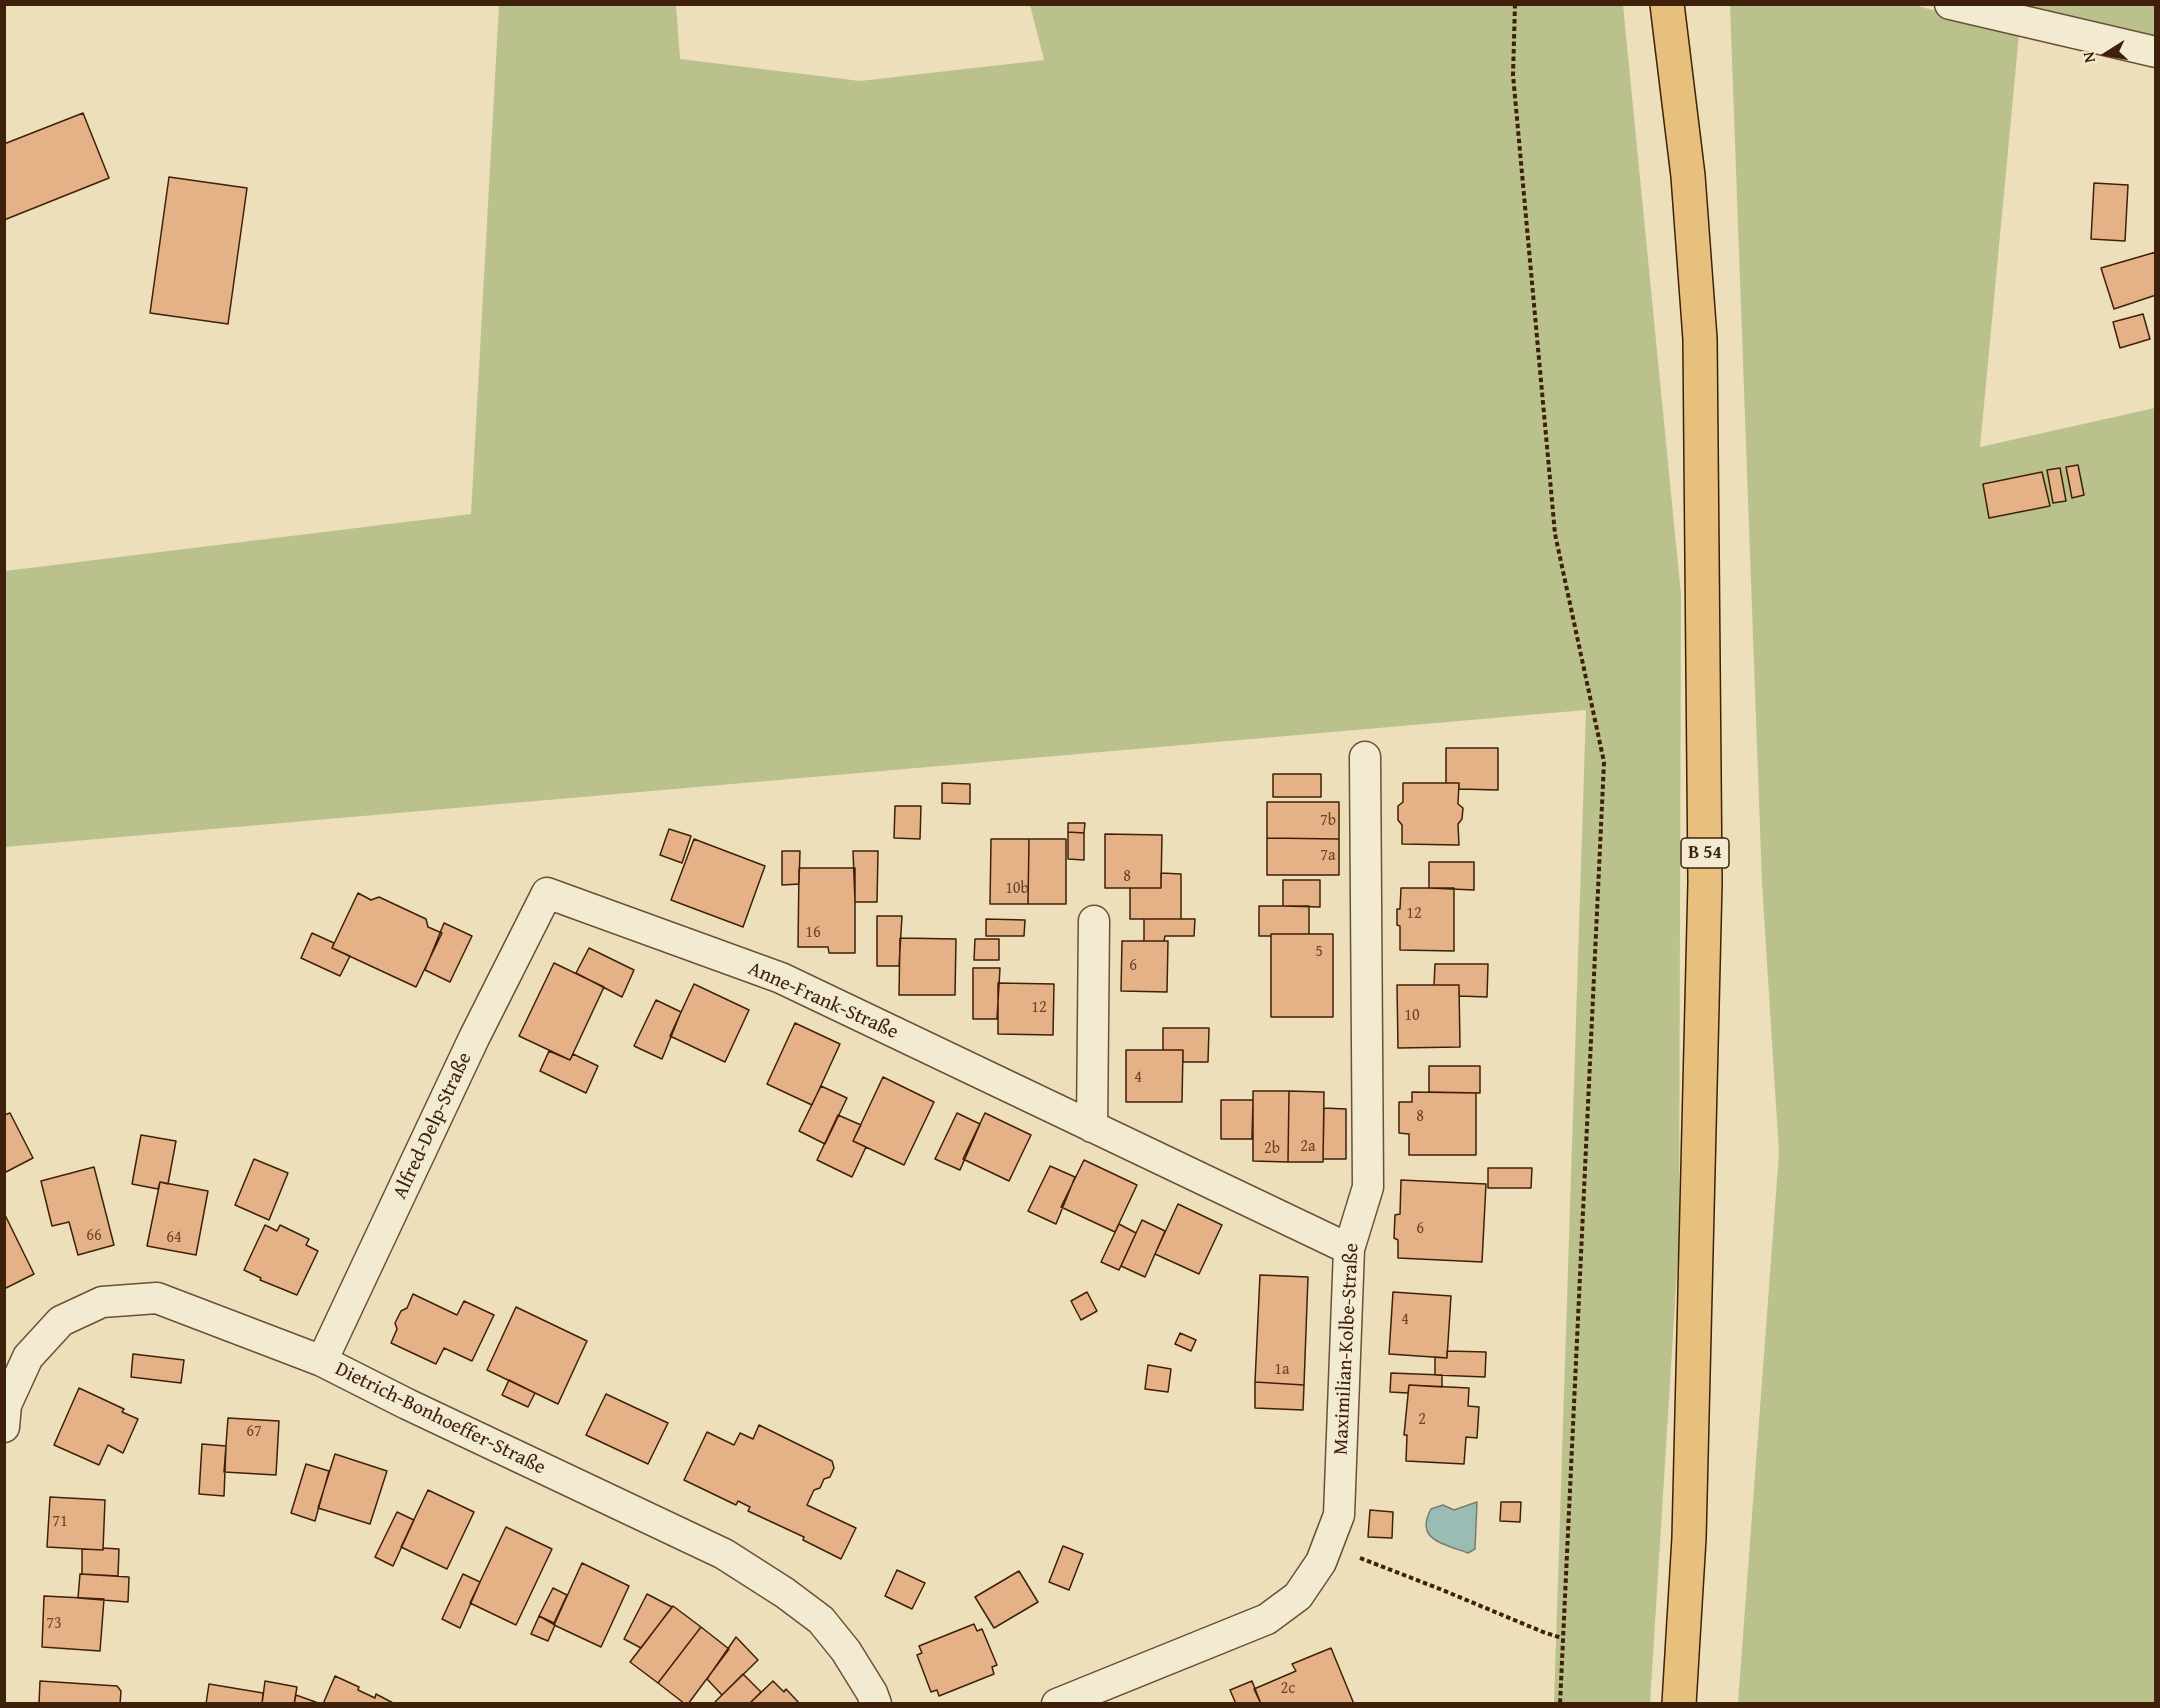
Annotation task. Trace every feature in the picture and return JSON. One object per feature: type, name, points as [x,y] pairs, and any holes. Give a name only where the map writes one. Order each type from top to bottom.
[{"type":"highway","name":"B 54","points":[[1667,4],[1688,176],[1700,339],[1705,859],[1689,1538],[1679,1704]]},
{"type":"street","points":[[1950,4],[2156,52]]},
{"type":"street","name":"Maximilian-Kolbe-Straße","points":[[1057,1704],[1267,1619],[1298,1596],[1321,1562],[1339,1515],[1349,1249],[1368,1187],[1365,757]]},
{"type":"street","name":"Anne-Frank-Straße","points":[[548,893],[781,978],[1349,1249]]},
{"type":"street","name":"Alfred-Delp-Straße","points":[[322,1361],[474,1038],[548,893]]},
{"type":"street","points":[[1092,1127],[1094,921]]},
{"type":"street","name":"Dietrich-Bonhoeffer-Straße","points":[[4,1427],[6,1405],[28,1357],[61,1321],[102,1302],[157,1298],[322,1361],[417,1409],[724,1554],[785,1593],[820,1620],[846,1652],[876,1704]]},
{"type":"path","points":[[1515,4],[1513,75],[1555,534],[1604,762],[1560,1704]]},
{"type":"path","points":[[1328,1546],[1440,1588],[1562,1638]]},
{"type":"green space","points":[[499,5],[676,5],[680,59],[860,81],[1044,60],[1030,5],[1623,5],[1681,595],[1679,1239],[1650,1703],[1554,1703],[1586,710],[5,847],[5,571],[471,514]]},
{"type":"green space","points":[[1730,5],[1914,5],[2019,34],[1980,447],[2155,408],[2155,1703],[1738,1703],[1779,1153],[1762,883]]},
{"type":"green space","points":[[1993,5],[2155,5],[2155,37]]},
{"type":"water","points":[[1477,1502],[1475,1549],[1468,1553],[1441,1543],[1429,1534],[1426,1528],[1431,1509],[1443,1505],[1454,1510]]},
{"type":"building","points":[[83,113],[109,178],[4,220],[4,144]]},
{"type":"building","points":[[169,177],[247,188],[228,324],[150,313]]},
{"type":"building","points":[[2094,183],[2128,185],[2125,241],[2091,239]]},
{"type":"building","points":[[2156,252],[2156,295],[2114,309],[2101,268]]},
{"type":"building","points":[[2143,314],[2150,339],[2120,348],[2113,322]]},
{"type":"building","points":[[2078,465],[2084,495],[2072,498],[2066,467]]},
{"type":"building","points":[[2060,468],[2066,501],[2053,503],[2047,470]]},
{"type":"building","points":[[2042,472],[2050,506],[1989,518],[1983,484]]},
{"type":"building","points":[[1446,748],[1498,748],[1498,790],[1459,789],[1459,783],[1446,783]]},
{"type":"building","points":[[1273,774],[1321,774],[1321,797],[1273,797]]},
{"type":"building","points":[[942,783],[970,784],[970,804],[942,803]]},
{"type":"building","points":[[1403,783],[1459,783],[1458,804],[1463,808],[1462,819],[1458,824],[1459,845],[1402,844],[1402,825],[1398,820],[1398,806],[1403,802]]},
{"type":"building","points":[[1267,802],[1339,802],[1339,839],[1267,838]]},
{"type":"building","points":[[895,806],[921,806],[920,839],[894,838]]},
{"type":"building","points":[[1068,823],[1085,823],[1084,833],[1068,832]]},
{"type":"building","points":[[669,829],[691,836],[682,863],[660,855]]},
{"type":"building","points":[[1068,832],[1084,833],[1084,860],[1068,859]]},
{"type":"building","points":[[1105,834],[1162,835],[1161,888],[1105,888]]},
{"type":"building","points":[[1267,838],[1339,839],[1339,875],[1267,875]]},
{"type":"building","points":[[694,839],[765,866],[743,927],[671,900]]},
{"type":"building","points":[[991,839],[1029,839],[1028,904],[990,904]]},
{"type":"building","points":[[1029,839],[1066,839],[1066,904],[1028,904]]},
{"type":"building","points":[[782,851],[800,851],[799,884],[782,885]]},
{"type":"building","points":[[853,851],[878,851],[877,902],[855,902]]},
{"type":"building","points":[[1429,862],[1474,862],[1474,890],[1429,888]]},
{"type":"building","points":[[799,868],[855,868],[855,953],[829,953],[828,947],[798,947]]},
{"type":"building","points":[[1161,873],[1181,874],[1181,919],[1130,919],[1130,888],[1161,888]]},
{"type":"building","points":[[1283,880],[1320,880],[1320,907],[1283,906]]},
{"type":"building","points":[[1401,888],[1454,888],[1454,951],[1400,950],[1397,909],[1400,909]]},
{"type":"building","points":[[358,893],[371,900],[379,897],[426,919],[428,927],[442,933],[416,987],[332,948]]},
{"type":"building","points":[[1259,906],[1309,906],[1309,934],[1259,936]]},
{"type":"building","points":[[877,916],[902,916],[899,966],[877,966]]},
{"type":"building","points":[[986,919],[1025,920],[1024,936],[986,936]]},
{"type":"building","points":[[1144,919],[1195,919],[1194,936],[1165,936],[1164,941],[1144,941]]},
{"type":"building","points":[[444,923],[472,936],[450,982],[425,970]]},
{"type":"building","points":[[312,933],[334,943],[332,948],[350,956],[340,976],[301,958]]},
{"type":"building","points":[[1271,934],[1333,934],[1333,1017],[1271,1017]]},
{"type":"building","points":[[900,938],[956,939],[955,995],[899,995]]},
{"type":"building","points":[[975,939],[999,939],[999,960],[974,960]]},
{"type":"building","points":[[1122,941],[1168,941],[1167,992],[1121,991]]},
{"type":"building","points":[[589,948],[634,970],[622,997],[576,973]]},
{"type":"building","points":[[554,963],[604,987],[570,1060],[519,1036]]},
{"type":"building","points":[[1435,964],[1488,964],[1487,997],[1459,996],[1459,985],[1434,985]]},
{"type":"building","points":[[973,968],[1000,968],[997,1019],[973,1019]]},
{"type":"building","points":[[998,983],[1054,984],[1053,1035],[998,1034]]},
{"type":"building","points":[[694,984],[749,1010],[725,1062],[670,1036]]},
{"type":"building","points":[[1397,985],[1459,985],[1460,1047],[1398,1048]]},
{"type":"building","points":[[656,1000],[681,1012],[662,1059],[634,1046]]},
{"type":"building","points":[[795,1023],[840,1044],[812,1105],[767,1084]]},
{"type":"building","points":[[1163,1028],[1209,1028],[1208,1062],[1183,1062],[1183,1050],[1163,1050]]},
{"type":"building","points":[[1126,1050],[1183,1050],[1182,1102],[1126,1102]]},
{"type":"building","points":[[549,1051],[570,1060],[573,1054],[598,1066],[586,1093],[540,1071]]},
{"type":"building","points":[[1429,1066],[1480,1066],[1480,1093],[1429,1092]]},
{"type":"building","points":[[883,1077],[934,1102],[904,1165],[853,1141]]},
{"type":"building","points":[[821,1086],[847,1098],[825,1144],[799,1131]]},
{"type":"building","points":[[1253,1091],[1289,1091],[1288,1162],[1253,1161]]},
{"type":"building","points":[[1289,1091],[1324,1092],[1323,1162],[1288,1162]]},
{"type":"building","points":[[1412,1092],[1476,1093],[1476,1155],[1409,1155],[1409,1134],[1399,1133],[1399,1102],[1412,1102]]},
{"type":"building","points":[[1221,1100],[1253,1100],[1252,1139],[1221,1139]]},
{"type":"building","points":[[1324,1108],[1346,1109],[1346,1159],[1323,1159]]},
{"type":"building","points":[[10,1113],[33,1158],[4,1173],[4,1115]]},
{"type":"building","points":[[957,1113],[980,1124],[960,1170],[935,1159]]},
{"type":"building","points":[[985,1113],[1031,1135],[1009,1181],[963,1159]]},
{"type":"building","points":[[838,1115],[861,1125],[853,1141],[866,1147],[852,1177],[817,1160]]},
{"type":"building","points":[[141,1135],[176,1141],[168,1184],[160,1182],[158,1189],[132,1184]]},
{"type":"building","points":[[254,1159],[288,1173],[269,1220],[235,1205]]},
{"type":"building","points":[[1084,1160],[1137,1185],[1115,1232],[1061,1207]]},
{"type":"building","points":[[1050,1166],[1075,1177],[1056,1224],[1028,1211]]},
{"type":"building","points":[[94,1167],[114,1245],[78,1255],[69,1222],[52,1226],[41,1181]]},
{"type":"building","points":[[1488,1168],[1532,1168],[1531,1188],[1488,1188]]},
{"type":"building","points":[[1401,1180],[1486,1184],[1482,1262],[1398,1258],[1398,1240],[1394,1238],[1395,1215],[1400,1214]]},
{"type":"building","points":[[160,1182],[208,1191],[196,1255],[147,1246]]},
{"type":"building","points":[[1178,1204],[1222,1225],[1199,1274],[1155,1254]]},
{"type":"building","points":[[4,1213],[34,1274],[4,1289]]},
{"type":"building","points":[[1142,1220],[1165,1231],[1145,1277],[1121,1266]]},
{"type":"building","points":[[1119,1224],[1136,1233],[1119,1270],[1101,1262]]},
{"type":"building","points":[[265,1225],[277,1231],[280,1225],[309,1239],[306,1245],[318,1251],[297,1295],[260,1280],[261,1278],[244,1270]]},
{"type":"building","points":[[1260,1275],[1308,1277],[1304,1385],[1255,1382]]},
{"type":"building","points":[[1087,1292],[1097,1311],[1081,1320],[1071,1301]]},
{"type":"building","points":[[1393,1292],[1451,1296],[1447,1358],[1389,1354]]},
{"type":"building","points":[[413,1294],[457,1315],[464,1301],[494,1315],[472,1361],[444,1348],[436,1364],[391,1343],[397,1329],[395,1323],[401,1311],[407,1308]]},
{"type":"building","points":[[516,1307],[587,1341],[558,1404],[487,1370]]},
{"type":"building","points":[[1180,1333],[1196,1340],[1191,1351],[1175,1344]]},
{"type":"building","points":[[1447,1351],[1486,1352],[1485,1377],[1435,1375],[1435,1357],[1447,1358]]},
{"type":"building","points":[[133,1354],[184,1360],[181,1383],[131,1377]]},
{"type":"building","points":[[1148,1365],[1171,1369],[1168,1392],[1145,1389]]},
{"type":"building","points":[[1391,1373],[1442,1375],[1442,1387],[1409,1385],[1408,1393],[1390,1392]]},
{"type":"building","points":[[509,1380],[535,1393],[528,1407],[502,1395]]},
{"type":"building","points":[[1255,1382],[1304,1385],[1303,1410],[1255,1408]]},
{"type":"building","points":[[1409,1385],[1469,1388],[1468,1406],[1479,1407],[1477,1438],[1466,1437],[1464,1464],[1406,1461],[1407,1435],[1404,1435]]},
{"type":"building","points":[[79,1388],[124,1409],[122,1412],[138,1419],[123,1453],[108,1445],[99,1465],[54,1445]]},
{"type":"building","points":[[606,1394],[668,1423],[648,1464],[586,1435]]},
{"type":"building","points":[[228,1418],[279,1421],[276,1475],[224,1472]]},
{"type":"building","points":[[759,1425],[832,1461],[834,1468],[830,1477],[824,1479],[820,1488],[814,1490],[807,1505],[856,1528],[841,1559],[803,1540],[804,1537],[748,1511],[750,1507],[738,1501],[736,1505],[684,1480],[707,1432],[734,1445],[740,1433],[753,1439]]},
{"type":"building","points":[[202,1444],[226,1446],[224,1496],[199,1494]]},
{"type":"building","points":[[335,1454],[387,1471],[370,1524],[318,1508]]},
{"type":"building","points":[[306,1464],[329,1471],[315,1521],[291,1513]]},
{"type":"building","points":[[428,1490],[474,1512],[447,1569],[401,1547]]},
{"type":"building","points":[[50,1497],[105,1500],[103,1550],[47,1547]]},
{"type":"building","points":[[1501,1502],[1521,1502],[1520,1522],[1500,1521]]},
{"type":"building","points":[[1370,1510],[1393,1512],[1392,1538],[1368,1537]]},
{"type":"building","points":[[397,1512],[414,1520],[393,1566],[375,1557]]},
{"type":"building","points":[[506,1527],[552,1549],[516,1625],[470,1603]]},
{"type":"building","points":[[1063,1546],[1083,1554],[1069,1590],[1049,1582]]},
{"type":"building","points":[[103,1548],[119,1549],[118,1576],[82,1574],[82,1549],[103,1550]]},
{"type":"building","points":[[582,1563],[629,1586],[601,1647],[554,1625]]},
{"type":"building","points":[[897,1570],[925,1583],[912,1609],[885,1596]]},
{"type":"building","points":[[1019,1571],[1038,1602],[994,1628],[975,1597]]},
{"type":"building","points":[[80,1574],[129,1577],[128,1602],[78,1598]]},
{"type":"building","points":[[463,1574],[480,1582],[460,1628],[442,1619]]},
{"type":"building","points":[[553,1588],[567,1595],[554,1623],[539,1616]]},
{"type":"building","points":[[647,1594],[672,1607],[641,1648],[624,1639]]},
{"type":"building","points":[[44,1596],[104,1599],[100,1651],[42,1647]]},
{"type":"building","points":[[673,1606],[701,1627],[658,1683],[630,1662]]},
{"type":"building","points":[[539,1616],[555,1625],[548,1641],[531,1634]]},
{"type":"building","points":[[974,1624],[977,1631],[982,1629],[997,1665],[992,1667],[994,1674],[939,1696],[937,1690],[931,1692],[917,1655],[922,1653],[919,1646]]},
{"type":"building","points":[[701,1627],[729,1649],[688,1704],[685,1704],[658,1683]]},
{"type":"building","points":[[736,1637],[758,1660],[722,1695],[707,1679]]},
{"type":"building","points":[[1331,1648],[1354,1704],[1261,1704],[1254,1689],[1296,1671],[1292,1664]]},
{"type":"building","points":[[743,1674],[761,1692],[749,1704],[713,1704]]},
{"type":"building","points":[[335,1676],[359,1687],[358,1690],[375,1698],[376,1694],[395,1704],[323,1704]]},
{"type":"building","points":[[40,1681],[117,1686],[121,1691],[120,1704],[39,1704]]},
{"type":"building","points":[[265,1681],[297,1687],[294,1704],[262,1704]]},
{"type":"building","points":[[773,1681],[784,1692],[786,1689],[800,1704],[749,1704]]},
{"type":"building","points":[[1252,1681],[1261,1704],[1236,1704],[1230,1690]]},
{"type":"building","points":[[209,1684],[263,1693],[262,1704],[206,1704]]},
{"type":"building","points":[[296,1695],[321,1704],[294,1704]]}]
